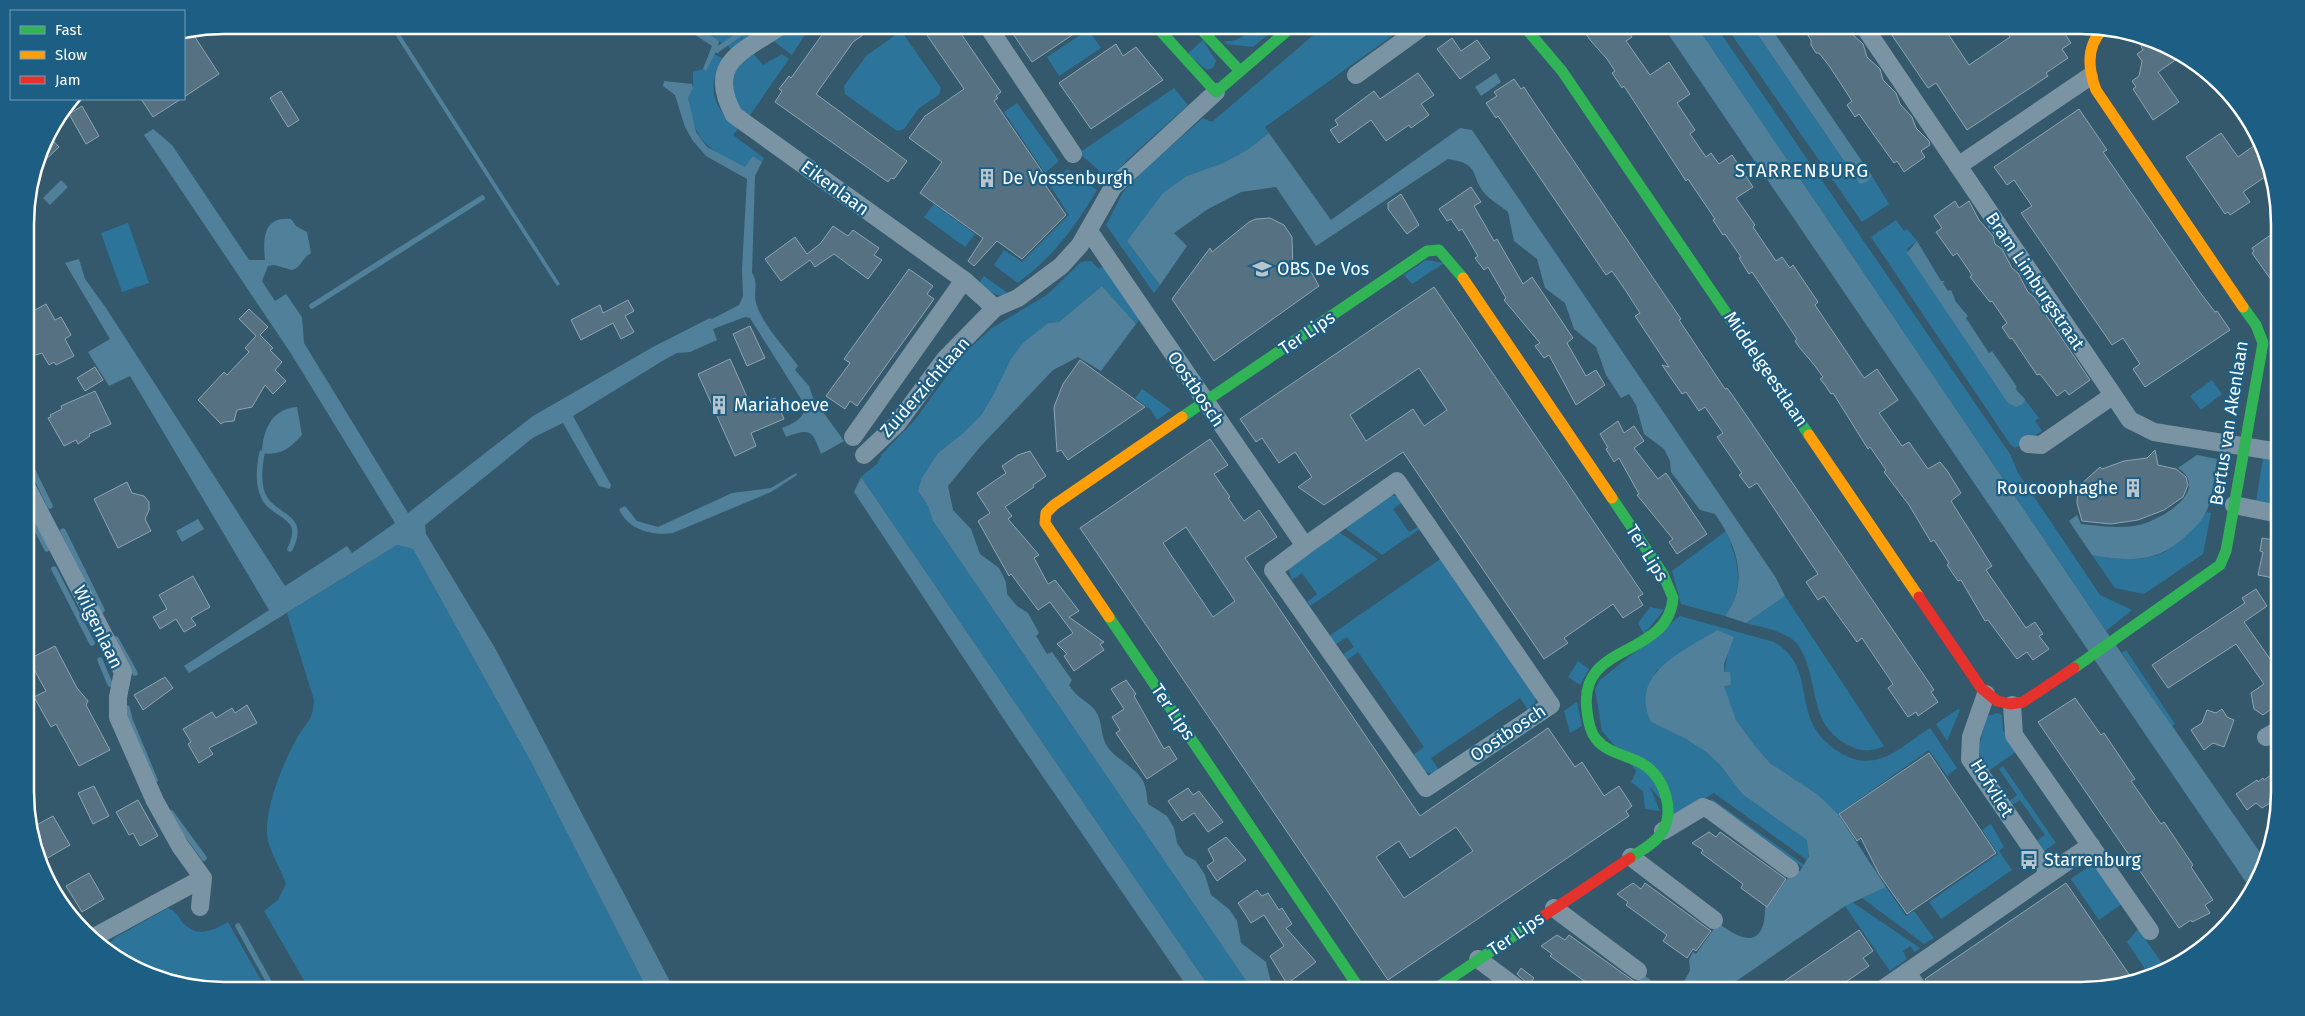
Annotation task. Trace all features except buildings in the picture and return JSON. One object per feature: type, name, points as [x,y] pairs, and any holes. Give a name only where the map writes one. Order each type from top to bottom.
[{"type":"street","name":"Eikenlaan","points":[[769,34],[734,58],[724,70],[722,84],[725,98],[734,115],[964,280],[995,308]]},
{"type":"street","points":[[993,34],[1074,154]]},
{"type":"street","points":[[1163,34],[1216,92]]},
{"type":"street","points":[[1205,34],[1240,71],[1283,34]]},
{"type":"street","points":[[1356,74],[1412,34]]},
{"type":"street","name":"Middelgeestlaan","points":[[1531,34],[1562,71],[1986,694]]},
{"type":"street","name":"Bram Limburgstraat","points":[[1871,34],[2112,396],[2130,420],[2154,432],[2271,451]]},
{"type":"street","points":[[1958,166],[2090,77],[2089,60],[2098,34]]},
{"type":"street","name":"Zuiderzichtlaan","points":[[864,455],[897,424],[945,359],[995,308],[1018,298],[1061,266],[1080,245],[1113,187],[1240,71]]},
{"type":"street","name":"Bertus van Akenlaan","points":[[2012,705],[2023,703],[2220,565],[2226,551],[2261,362],[2263,343],[2261,334],[2096,90],[2090,77]]},
{"type":"street","name":"Oostbosch","points":[[1089,231],[1305,546]]},
{"type":"street","name":"Ter Lips","points":[[1355,982],[1045,523],[1046,513],[1054,505],[1427,251],[1439,250],[1449,259],[1650,554],[1670,590],[1673,598],[1666,624],[1655,635],[1610,655],[1597,669],[1588,688],[1586,707],[1591,728],[1596,738],[1604,746],[1646,767],[1659,779],[1666,800],[1667,814],[1663,831]]},
{"type":"street","points":[[853,437],[964,280]]},
{"type":"street","points":[[2028,444],[2041,445],[2112,396]]},
{"type":"street","name":"Oostbosch","points":[[1397,481],[1551,705],[1426,788],[1273,570],[1305,546],[1397,481]]},
{"type":"street","name":"Wilgenlaan","points":[[34,501],[123,672],[118,697],[118,717],[155,801],[180,846],[203,878]]},
{"type":"street","points":[[2234,505],[2271,512]]},
{"type":"street","points":[[1986,694],[1997,702],[2012,705],[2014,735],[2150,931]]},
{"type":"street","name":"Hofvliet","points":[[1986,694],[1971,737],[1970,759],[2049,874]]},
{"type":"street","name":"Ter Lips","points":[[1445,982],[1630,857],[1653,841],[1663,831],[1703,807],[1710,810],[1790,869]]},
{"type":"street","points":[[1893,982],[2091,845]]},
{"type":"street","points":[[1630,857],[1714,920]]},
{"type":"street","points":[[200,907],[203,878]]},
{"type":"street","points":[[98,935],[203,878]]},
{"type":"street","name":"Ter Lips","points":[[1554,908],[1638,971]]},
{"type":"street","name":"Ter Lips","points":[[1478,959],[1509,982]]},
{"type":"street","points":[[1907,972],[1914,982]]},
{"type":"shaded area","points":[[395,34],[400,34],[560,284],[557,286]]},
{"type":"shaded area","points":[[694,34],[709,34],[719,41],[717,50],[706,71],[703,69],[712,46]]},
{"type":"shaded area","points":[[709,34],[734,34],[722,43]]},
{"type":"shaded area","points":[[742,34],[754,34],[731,50],[727,44]]},
{"type":"shaded area","points":[[781,34],[805,34],[792,55],[772,40]]},
{"type":"shaded area","points":[[897,34],[904,35],[941,88],[939,95],[919,108],[904,129],[897,131],[845,94],[844,86],[867,55]]},
{"type":"shaded area","points":[[1082,34],[1091,34],[1101,48],[1059,76],[1047,57]]},
{"type":"shaded area","points":[[1246,34],[1269,34],[1253,47],[1226,44],[1225,41],[1238,39]]},
{"type":"shaded area","points":[[1315,34],[1394,34],[1265,127],[1269,133],[1247,150],[1223,163],[1187,176],[1127,241],[1160,285],[1154,293],[1106,225],[1123,192],[1147,167],[1203,118],[1212,122]]},
{"type":"shaded area","points":[[1668,34],[1702,34],[2106,631],[2261,854],[2247,884]]},
{"type":"shaded area","points":[[1702,34],[1721,34],[2010,454],[2018,473],[2100,595],[2132,610],[2106,631]]},
{"type":"shaded area","points":[[1731,34],[1757,34],[1860,184],[1867,182],[1872,176],[1889,204],[1862,222]]},
{"type":"shaded area","points":[[1757,34],[1775,34],[1872,176],[1867,182],[1860,184]]},
{"type":"shaded area","points":[[1203,40],[1216,61],[1213,68],[1207,70],[1187,54]]},
{"type":"shaded area","points":[[753,53],[763,65],[782,54],[789,59],[748,118],[741,113],[728,83],[736,66]]},
{"type":"shaded area","points":[[714,54],[724,59],[715,79],[715,97],[718,105],[730,121],[739,128],[733,135],[764,158],[762,162],[753,156],[746,168],[705,143],[694,125],[688,98],[693,88],[693,72],[703,69],[706,71]]},
{"type":"shaded area","points":[[1496,73],[1501,82],[1481,96],[1475,87]]},
{"type":"shaded area","points":[[664,81],[692,84],[693,88],[688,98],[696,132],[707,147],[745,167],[753,156],[762,162],[755,176],[752,273],[756,284],[756,303],[769,328],[798,366],[795,370],[809,386],[813,398],[844,441],[821,454],[810,433],[801,432],[786,437],[782,428],[800,418],[806,407],[750,318],[745,317],[713,329],[717,340],[690,352],[677,353],[573,416],[611,485],[610,489],[599,486],[563,423],[534,437],[425,525],[426,534],[495,648],[670,982],[643,982],[531,762],[413,549],[397,545],[189,673],[184,666],[269,610],[130,376],[109,386],[88,352],[110,339],[65,263],[79,259],[85,279],[106,308],[285,586],[347,546],[352,553],[395,523],[290,352],[144,135],[153,129],[172,145],[249,260],[265,260],[265,237],[270,225],[275,221],[291,219],[296,226],[307,232],[311,253],[298,267],[292,270],[274,265],[268,266],[262,281],[275,301],[286,294],[302,317],[304,343],[408,513],[533,416],[653,347],[739,305],[743,296],[742,269],[747,179],[706,156],[693,141],[685,127],[675,95],[663,86]]},
{"type":"shaded area","points":[[1174,88],[1188,105],[1127,160],[1110,180],[1079,153]]},
{"type":"shaded area","points":[[1017,103],[1059,161],[1045,173],[1004,112]]},
{"type":"shaded area","points":[[1460,128],[1472,130],[1776,578],[1785,596],[1746,623],[1725,616],[1733,603],[1739,577],[1734,551],[1723,526],[1715,514],[1700,510],[1671,472],[1670,461],[1664,449],[1644,434],[1636,405],[1629,394],[1621,398],[1606,375],[1596,347],[1574,329],[1565,303],[1545,288],[1537,259],[1514,241],[1508,212],[1486,195],[1473,172],[1466,164],[1448,159],[1316,246],[1276,187],[1241,192],[1208,209],[1174,233],[1187,246],[1160,285],[1127,241],[1163,193],[1187,176],[1223,163],[1247,150],[1269,133],[1331,220]]},
{"type":"shaded area","points":[[1067,169],[1097,190],[1053,252],[1018,283],[994,265],[1004,250],[1022,262],[1069,215],[1051,187]]},
{"type":"shaded area","points":[[61,180],[68,187],[50,205],[43,198]]},
{"type":"shaded area","points":[[934,204],[975,234],[965,247],[924,217]]},
{"type":"shaded area","points":[[1896,220],[1904,231],[1907,229],[1917,241],[1907,249],[2039,418],[2035,421],[2042,431],[2015,448],[2010,444],[1871,237]]},
{"type":"shaded area","points":[[128,223],[149,283],[122,292],[101,233]]},
{"type":"shaded area","points":[[1917,241],[1941,281],[1945,281],[1943,283],[1948,291],[1951,290],[1956,302],[1968,316],[1966,318],[1989,353],[1992,351],[2017,387],[2015,389],[2025,399],[2023,404],[2016,407],[2008,403],[1907,253]]},
{"type":"shaded area","points":[[1426,260],[1444,263],[1412,284],[1404,275]]},
{"type":"shaded area","points":[[1091,261],[1099,269],[1103,266],[1140,319],[1136,324],[1102,286],[1059,322],[1048,323],[982,414],[962,434],[938,453],[918,491],[928,506],[933,521],[1247,982],[1206,982],[861,477],[877,464],[882,454],[914,421],[963,354],[992,328],[1048,294],[1080,263]]},
{"type":"shaded area","points":[[984,276],[1009,294],[1001,296],[986,289],[979,283]]},
{"type":"shaded area","points":[[1102,286],[1136,324],[1101,371],[1078,357],[1053,370],[980,447],[948,486],[953,510],[971,529],[980,554],[999,568],[1006,582],[1007,594],[1017,606],[1028,613],[1039,633],[1036,636],[1047,654],[1052,652],[1072,680],[1069,685],[1078,696],[1094,709],[1109,749],[1140,776],[1145,786],[1148,804],[1167,816],[1174,828],[1177,843],[1185,855],[1196,861],[1205,875],[1211,895],[1230,910],[1237,921],[1241,943],[1266,962],[1272,982],[1247,982],[933,521],[928,506],[918,491],[922,478],[938,453],[962,434],[982,414],[1011,359],[1024,342],[1048,323],[1059,322]]},
{"type":"shaded area","points":[[2212,380],[2222,394],[2201,410],[2190,396]]},
{"type":"shaded area","points":[[1142,389],[1171,410],[1157,420],[1151,410],[1135,398]]},
{"type":"shaded area","points":[[297,407],[302,435],[285,450],[269,454],[262,453],[264,436],[270,422],[281,412]]},
{"type":"shaded area","points":[[2197,455],[2217,459],[2208,507],[2203,518],[2191,531],[2167,550],[2144,558],[2120,559],[2092,555],[2069,521],[2077,515],[2081,524],[2125,527],[2139,525],[2159,517],[2170,511],[2186,495],[2189,486],[2187,477],[2178,468]]},
{"type":"shaded area","points":[[2263,458],[2271,460],[2269,487],[2271,487],[2271,504],[2256,501]]},
{"type":"shaded area","points":[[796,473],[797,475],[771,492],[673,533],[649,532],[635,527],[628,522],[619,509],[625,506],[637,521],[658,527],[732,493],[771,488]]},
{"type":"shaded area","points":[[861,477],[1206,982],[1184,982],[1015,736],[854,492]]},
{"type":"shaded area","points":[[1389,495],[1396,496],[1404,501],[1393,509],[1409,532],[1421,525],[1421,528],[1382,555],[1342,526]]},
{"type":"shaded area","points":[[2207,512],[2211,513],[2203,554],[2144,594],[2115,588],[2092,555],[2129,559],[2157,555],[2170,549],[2182,540]]},
{"type":"shaded area","points":[[198,519],[204,529],[182,542],[176,531]]},
{"type":"shaded area","points":[[1336,530],[1378,559],[1310,606],[1307,602],[1317,594],[1302,573],[1292,580],[1288,567]]},
{"type":"shaded area","points":[[1726,531],[1734,553],[1738,574],[1738,585],[1732,606],[1725,616],[1681,604],[1672,571]]},
{"type":"shaded area","points":[[397,545],[413,549],[531,762],[643,982],[305,982],[264,911],[278,900],[286,884],[268,841],[268,817],[271,803],[286,761],[297,738],[311,717],[314,700],[287,613]]},
{"type":"shaded area","points":[[1442,558],[1536,698],[1534,706],[1528,710],[1520,698],[1431,758],[1439,770],[1433,774],[1422,771],[1412,756],[1424,747],[1358,652],[1347,660],[1343,654],[1354,647],[1347,637],[1335,645],[1329,636]]},
{"type":"shaded area","points":[[1785,596],[1884,746],[1870,750],[1857,749],[1835,736],[1826,725],[1820,713],[1810,672],[1798,645],[1794,640],[1782,633],[1746,623]]},
{"type":"shaded area","points":[[1650,607],[1664,610],[1644,634],[1638,623]]},
{"type":"shaded area","points":[[1680,616],[1774,642],[1788,653],[1797,666],[1813,725],[1823,739],[1839,752],[1864,761],[1876,760],[1887,756],[1930,728],[1957,768],[1947,776],[1929,750],[1838,814],[1817,794],[1770,763],[1736,720],[1724,686],[1730,672],[1724,673],[1731,636],[1717,630],[1656,671],[1646,693],[1651,722],[1686,739],[1706,752],[1721,766],[1742,794],[1808,840],[1810,851],[1807,860],[1714,793],[1675,816],[1602,731],[1595,689],[1600,680]]},
{"type":"shaded area","points":[[1717,630],[1734,637],[1724,664],[1724,672],[1730,672],[1731,685],[1724,686],[1736,720],[1770,763],[1817,794],[1838,814],[1886,887],[1845,906],[1735,982],[1682,982],[1690,970],[1689,960],[1693,952],[1696,954],[1718,923],[1737,935],[1750,938],[1756,936],[1761,930],[1769,899],[1771,901],[1793,871],[1800,871],[1809,856],[1807,840],[1742,794],[1721,766],[1706,752],[1686,739],[1651,722],[1646,705],[1647,690],[1653,677],[1675,656]]},
{"type":"shaded area","points":[[2126,650],[2175,724],[2172,726],[2122,653]]},
{"type":"shaded area","points":[[1578,661],[1589,669],[1580,685],[1568,677]]},
{"type":"shaded area","points":[[1577,702],[1582,726],[1570,733],[1564,711]]},
{"type":"shaded area","points":[[1958,709],[1960,710],[1947,741],[1936,724]]},
{"type":"shaded area","points":[[1997,713],[2002,715],[2003,730],[2017,751],[1987,772],[1981,758],[1980,745],[1988,716]]},
{"type":"shaded area","points":[[2003,766],[2056,843],[2042,852],[2035,842],[2045,835],[2020,800],[2010,806],[2007,803],[2017,795],[1999,769]]},
{"type":"shaded area","points":[[1637,770],[1644,774],[1660,811],[1645,809],[1643,791],[1631,782]]},
{"type":"shaded area","points":[[1712,799],[1804,865],[1802,867],[1709,802]]},
{"type":"shaded area","points":[[1991,824],[2004,847],[1999,851],[2012,870],[1941,919],[1929,902],[1998,854],[1982,830]]},
{"type":"shaded area","points":[[2094,863],[2122,904],[2099,920],[2071,879]]},
{"type":"shaded area","points":[[1886,887],[1906,916],[1914,911],[1934,938],[1924,944],[1862,898]]},
{"type":"shaded area","points":[[1852,902],[1920,948],[1915,952],[1910,946],[1903,951],[1907,959],[1890,971],[1845,906]]},
{"type":"shaded area","points":[[168,908],[176,913],[184,924],[195,931],[212,930],[228,922],[262,982],[211,982],[174,976],[140,963],[109,944],[116,937]]},
{"type":"shaded area","points":[[2138,929],[2163,964],[2146,971],[2127,942]]},
{"type":"shaded area","points":[[1643,974],[1653,982],[1637,982]]},
{"type":"waterway","points":[[717,50],[739,34]]},
{"type":"waterway","points":[[312,306],[482,198]]},
{"type":"waterway","points":[[262,453],[260,471],[262,494],[270,505],[292,523],[295,530],[290,549]]},
{"type":"waterway","points":[[34,473],[50,506]]},
{"type":"waterway","points":[[34,524],[47,549]]},
{"type":"waterway","points":[[63,531],[102,610]]},
{"type":"waterway","points":[[54,569],[92,643]]},
{"type":"waterway","points":[[116,639],[135,673]]},
{"type":"waterway","points":[[100,660],[110,684]]},
{"type":"waterway","points":[[127,708],[130,720],[155,780]]},
{"type":"waterway","points":[[171,813],[204,858]]},
{"type":"waterway","points":[[238,926],[269,982]]},
{"type":"traffic: fast","points":[[1163,34],[1216,92],[1284,34]]},
{"type":"traffic: fast","points":[[1205,34],[1240,71]]},
{"type":"traffic: fast","points":[[1531,34],[1562,71],[1809,435]]},
{"type":"traffic: fast","points":[[1182,417],[1427,251],[1439,250],[1463,278]]},
{"type":"traffic: fast","points":[[2074,668],[2220,565],[2226,551],[2263,343],[2256,325],[2243,307]]},
{"type":"traffic: fast","points":[[1612,498],[1663,574],[1673,598],[1667,617],[1656,632],[1608,661],[1596,672],[1588,689],[1587,714],[1594,736],[1607,748],[1640,762],[1653,772],[1659,780],[1666,799],[1668,808],[1665,827],[1657,839],[1630,858]]},
{"type":"traffic: fast","points":[[1109,617],[1355,982]]},
{"type":"traffic: fast","points":[[1445,982],[1527,927]]},
{"type":"traffic: slow","points":[[2098,34],[2091,50],[2090,58],[2091,74],[2096,90],[2243,307]]},
{"type":"traffic: slow","points":[[1463,278],[1612,498]]},
{"type":"traffic: slow","points":[[1109,617],[1045,523],[1046,513],[1054,505],[1182,417]]},
{"type":"traffic: slow","points":[[1809,435],[1919,597]]},
{"type":"traffic: jam","points":[[1919,597],[1981,688],[1997,701],[2010,704],[2023,702],[2074,668]]},
{"type":"traffic: jam","points":[[1527,927],[1630,858]]},
{"type":"place","name":"De Vossenburgh","points":[[987,178]]},
{"type":"place","name":"OBS De Vos","points":[[1262,269]]},
{"type":"place","name":"Mariahoeve","points":[[719,405]]},
{"type":"place","name":"Roucoophaghe","points":[[2133,488]]},
{"type":"place","name":"Starrenburg","points":[[2029,860]]},
{"type":"district","name":"STARRENBURG","points":[[1802,170]]}]
